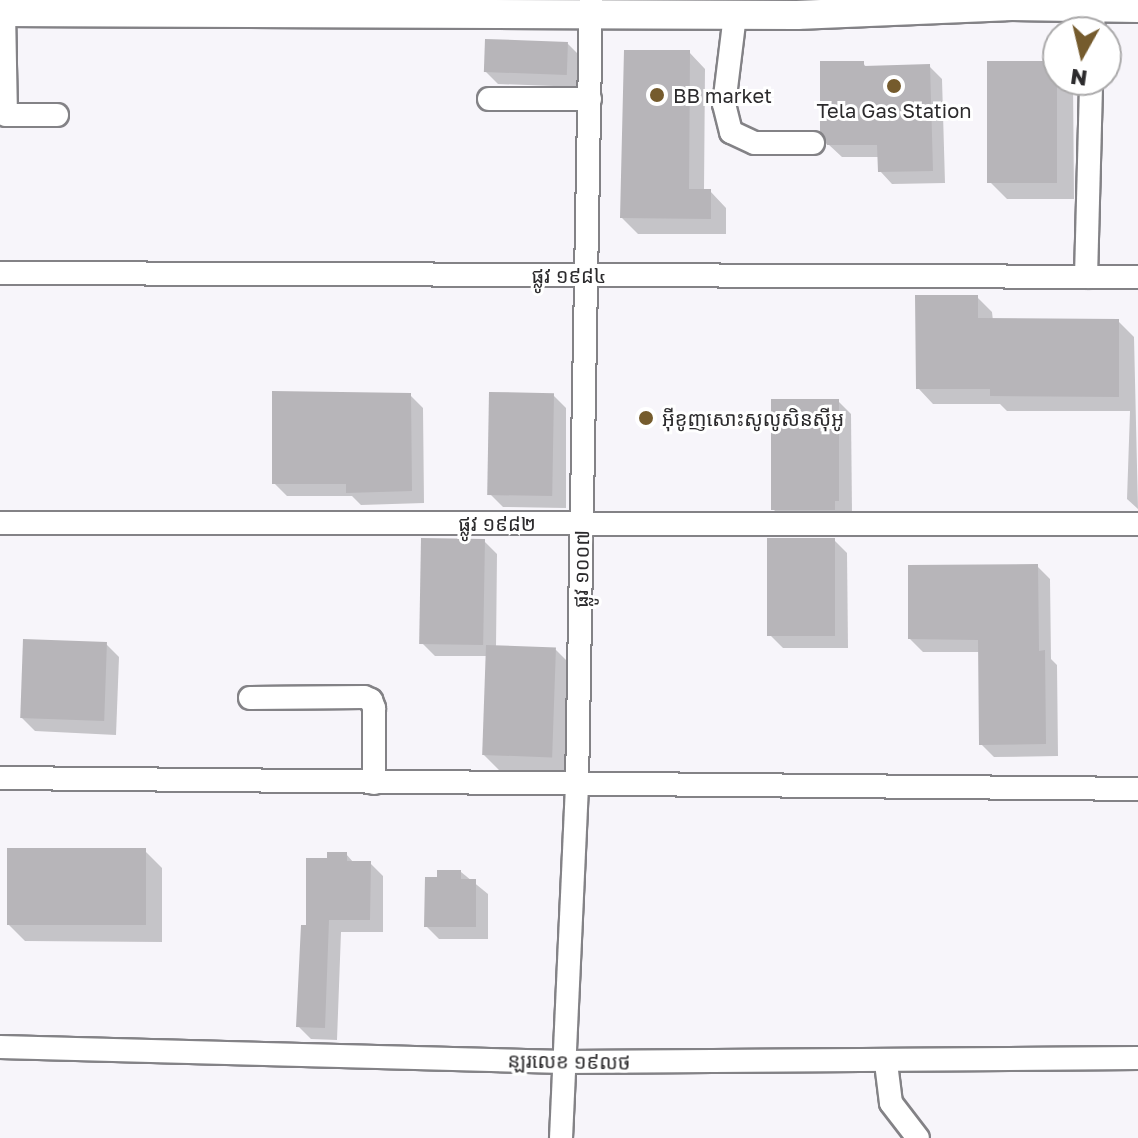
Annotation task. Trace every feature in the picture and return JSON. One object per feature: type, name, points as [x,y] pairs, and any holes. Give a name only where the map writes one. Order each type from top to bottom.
[{"type":"main road","points":[[2,12],[243,7],[741,10],[1012,3],[1075,16]]},
{"type":"main road","points":[[1109,16],[1138,8]]},
{"type":"street","name":"ផ្លូវ ១០០៧","points":[[561,1138],[577,785],[591,7]]},
{"type":"street","points":[[741,10],[724,104],[731,132],[755,143],[813,143]]},
{"type":"street","points":[[2,12],[6,115],[57,115]]},
{"type":"street","points":[[1086,277],[1091,96]]},
{"type":"street","points":[[489,99],[590,99]]},
{"type":"street","name":"ផ្លូវ ១៩៨៤","points":[[0,273],[1138,277]]},
{"type":"street","name":"ផ្លូវ ១៩៨២","points":[[0,523],[1138,524]]},
{"type":"street","points":[[250,698],[364,697],[371,700],[374,708],[374,783]]},
{"type":"street","points":[[0,778],[1138,789]]},
{"type":"street","name":"ន្ឡរលេខ ១៩លថ","points":[[0,1047],[564,1062],[886,1063],[1138,1058]]},
{"type":"street","points":[[886,1063],[891,1103],[918,1138]]},
{"type":"building","points":[[485,39],[568,42],[567,75],[484,72]]},
{"type":"building","points":[[624,50],[690,50],[689,189],[711,189],[711,219],[620,218]]},
{"type":"building","points":[[820,61],[864,61],[864,66],[930,64],[933,171],[878,172],[877,145],[827,145],[820,131]]},
{"type":"building","points":[[987,61],[1042,61],[1042,96],[1057,96],[1057,183],[987,183]]},
{"type":"building","points":[[915,295],[978,295],[978,318],[1119,319],[1119,397],[990,396],[990,389],[916,389]]},
{"type":"building","points":[[272,391],[411,393],[412,491],[346,493],[346,484],[272,484]]},
{"type":"building","points":[[489,392],[554,393],[552,496],[487,495]]},
{"type":"building","points":[[771,399],[839,399],[839,501],[835,501],[835,510],[771,510]]},
{"type":"building","points":[[421,538],[485,539],[483,645],[419,644]]},
{"type":"building","points":[[767,538],[835,538],[835,636],[767,636]]},
{"type":"building","points":[[1038,564],[1039,651],[1045,650],[1046,744],[979,745],[978,640],[908,639],[908,565]]},
{"type":"building","points":[[23,639],[107,642],[104,721],[20,718]]},
{"type":"building","points":[[486,645],[556,647],[552,757],[482,755]]},
{"type":"building","points":[[7,848],[146,848],[146,925],[7,925]]},
{"type":"building","points":[[327,852],[347,852],[347,861],[371,861],[370,920],[329,920],[325,1028],[296,1027],[301,925],[306,925],[306,858],[327,858]]},
{"type":"building","points":[[437,870],[461,870],[461,879],[476,879],[476,927],[424,927],[425,877],[437,877]]},
{"type":"place","name":"Tela Gas Station","points":[[894,86]]},
{"type":"place","name":"BB market","points":[[657,95]]},
{"type":"place","name":"អ៊ីខូញសោះសូលូសិនស៊ីអូ","points":[[646,418]]}]
